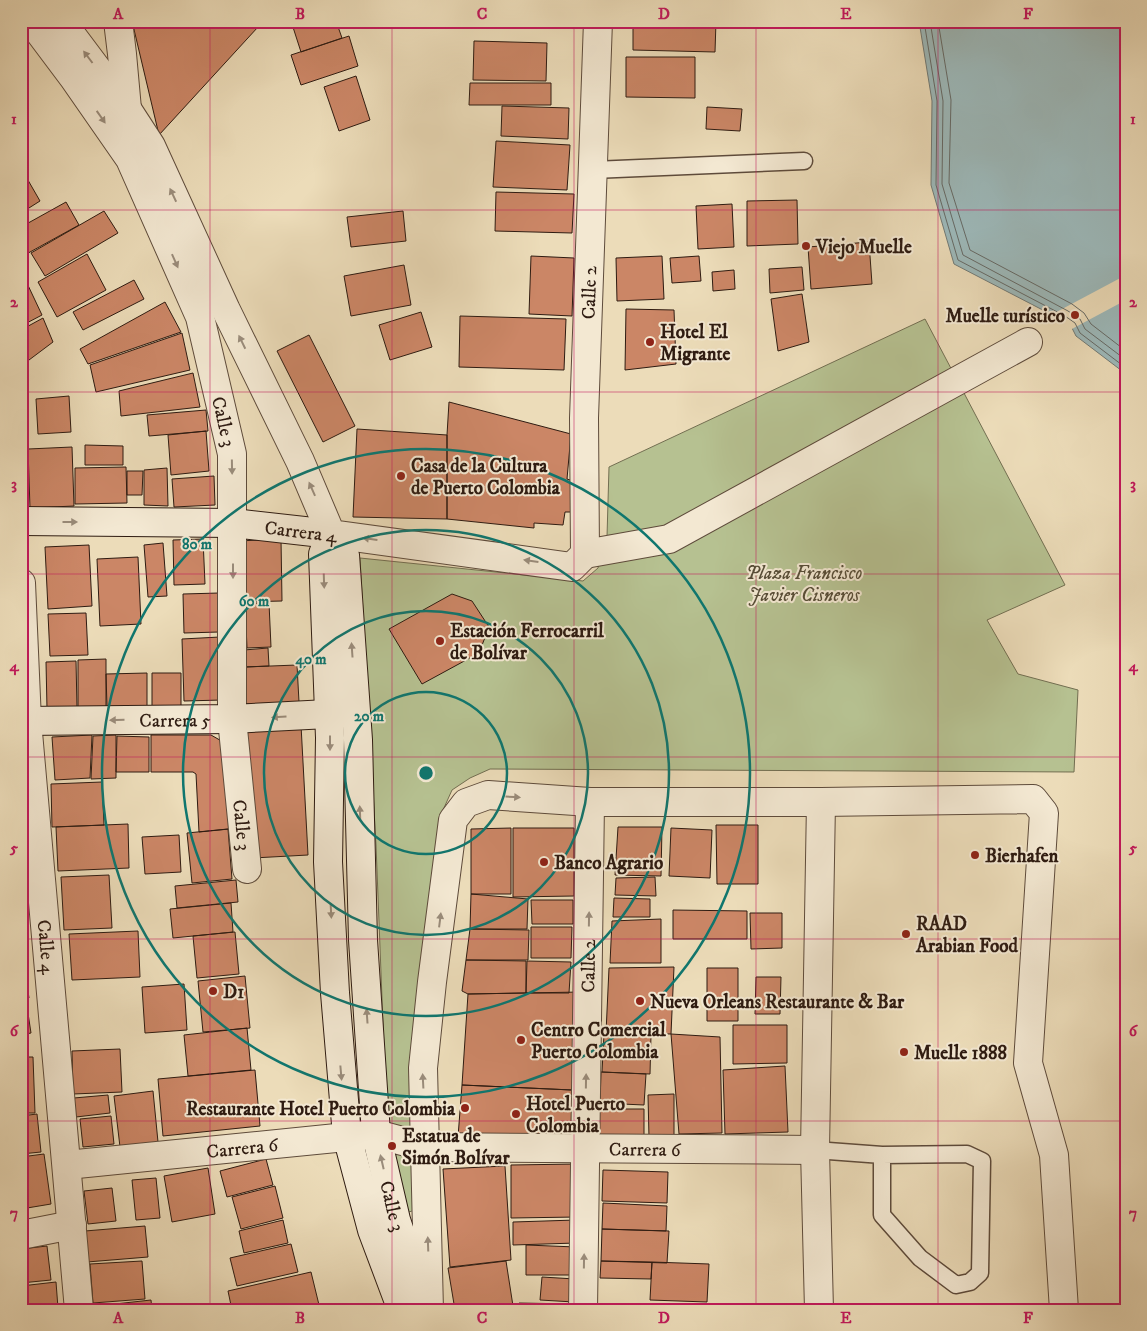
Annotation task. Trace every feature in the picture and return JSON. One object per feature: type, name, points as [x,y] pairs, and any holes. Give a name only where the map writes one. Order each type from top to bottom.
[{"type":"street","name":"Calle 3","points":[[31,21],[73,77],[140,152],[226,310],[300,461],[331,534],[345,555],[358,740],[366,998],[376,1134],[396,1220],[426,1310]]},
{"type":"street","name":"Calle 3","points":[[61,21],[127,110],[140,152],[200,317],[232,454],[232,719],[247,869]]},
{"type":"street","points":[[118,21],[127,110]]},
{"type":"street","name":"Calle 2","points":[[581,558],[598,21]]},
{"type":"street","points":[[200,317],[226,310]]},
{"type":"street","name":"Carrera 4","points":[[21,521],[233,523],[331,534],[572,567],[581,558],[669,539],[1028,342]]},
{"type":"street","name":"Calle 3","points":[[331,534],[323,554],[330,738],[328,862],[336,1001],[347,1136],[372,1230],[402,1310]]},
{"type":"street","name":"Calle 4","points":[[21,583],[24,721],[67,1165],[79,1310]]},
{"type":"street","name":"Carrera 5","points":[[24,721],[232,719],[328,714]]},
{"type":"street","points":[[430,1310],[423,1068],[453,820],[466,802],[488,795],[590,802],[821,802],[1033,799],[1044,813],[1028,1063],[1054,1155],[1064,1310]]},
{"type":"street","name":"Calle 2","points":[[583,1310],[590,802]]},
{"type":"street","points":[[819,1310],[815,1150],[821,802]]},
{"type":"street","name":"Carrera 6","points":[[67,1165],[376,1134],[425,1147],[815,1150]]},
{"type":"street","points":[[21,1235],[72,1225]]},
{"type":"lane","points":[[593,170],[804,161]]},
{"type":"lane","name":"Carrera 6","points":[[815,1150],[882,1155],[967,1154],[982,1161],[980,1273],[970,1282],[956,1285],[920,1258],[882,1215],[882,1155]]},
{"type":"green space","name":"Plaza Francisco Javier Cisneros","points":[[925,319],[1065,585],[987,620],[1018,674],[1078,690],[1074,772],[490,769],[470,778],[452,790],[439,819],[414,1053],[416,1209],[408,1212],[399,1209],[386,1101],[376,845],[360,558],[583,581],[598,568],[607,537],[609,467]]},
{"type":"water","points":[[919,21],[1126,21],[1126,374],[1076,336],[1071,326],[1062,320],[954,264],[931,185],[932,101]]},
{"type":"pier","name":"Muelle turístico","points":[[1126,275],[1126,300],[1070,330],[1061,322],[1049,316]]},
{"type":"building","points":[[132,21],[256,21],[258,27],[159,135]]},
{"type":"building","points":[[291,21],[336,21],[342,38],[301,52]]},
{"type":"building","points":[[437,21],[536,21],[536,26],[437,25]]},
{"type":"building","points":[[633,21],[716,21],[715,52],[633,50]]},
{"type":"building","points":[[349,36],[358,66],[301,85],[291,55]]},
{"type":"building","points":[[474,41],[547,43],[546,81],[473,80]]},
{"type":"building","points":[[626,57],[695,57],[695,98],[626,97]]},
{"type":"building","points":[[356,76],[370,120],[339,131],[324,87]]},
{"type":"building","points":[[470,83],[551,83],[551,105],[469,105]]},
{"type":"building","points":[[502,106],[569,108],[568,139],[501,136]]},
{"type":"building","points":[[707,107],[742,109],[740,131],[706,129]]},
{"type":"building","points":[[496,141],[570,145],[567,190],[493,187]]},
{"type":"building","points":[[21,168],[40,201],[21,213]]},
{"type":"building","points":[[496,192],[574,194],[572,233],[495,231]]},
{"type":"building","points":[[797,200],[798,244],[747,246],[747,201]]},
{"type":"building","points":[[66,202],[79,225],[21,257],[21,227]]},
{"type":"building","points":[[732,204],[734,247],[698,249],[696,206]]},
{"type":"building","points":[[104,211],[118,233],[45,276],[31,253]]},
{"type":"building","points":[[403,211],[406,241],[351,247],[347,217]]},
{"type":"building","points":[[869,242],[872,284],[811,289],[808,247]]},
{"type":"building","points":[[87,254],[106,290],[57,317],[38,282]]},
{"type":"building","points":[[531,256],[574,258],[572,316],[529,314]]},
{"type":"building","points":[[662,256],[664,299],[617,301],[616,258]]},
{"type":"building","points":[[699,256],[701,281],[672,283],[670,258]]},
{"type":"building","points":[[404,265],[411,305],[351,316],[344,276]]},
{"type":"building","points":[[802,267],[804,290],[770,293],[769,269]]},
{"type":"building","points":[[734,270],[735,289],[713,291],[712,272]]},
{"type":"building","points":[[25,279],[42,315],[21,326],[21,281]]},
{"type":"building","points":[[134,280],[144,299],[83,330],[73,312]]},
{"type":"building","points":[[802,294],[809,342],[778,351],[771,299]]},
{"type":"building","points":[[165,302],[181,332],[88,364],[80,349]]},
{"type":"building","points":[[626,309],[674,310],[676,364],[625,370]]},
{"type":"building","points":[[421,312],[432,347],[390,360],[379,325]]},
{"type":"building","points":[[460,316],[566,319],[564,370],[459,367]]},
{"type":"building","points":[[43,318],[53,342],[21,366],[21,330]]},
{"type":"building","points":[[182,333],[190,370],[96,392],[90,365]]},
{"type":"building","points":[[309,335],[355,426],[323,442],[277,351]]},
{"type":"building","points":[[193,373],[200,407],[121,416],[119,391]]},
{"type":"building","points":[[69,396],[71,432],[38,434],[36,399]]},
{"type":"building","points":[[449,402],[571,434],[567,479],[576,482],[574,512],[565,512],[563,525],[534,523],[534,528],[447,519]]},
{"type":"building","points":[[206,410],[208,431],[149,436],[147,415]]},
{"type":"building","name":"Casa de la Cultura de Puerto Colombia","points":[[357,429],[447,435],[447,519],[353,517]]},
{"type":"building","points":[[206,431],[209,471],[171,475],[168,435]]},
{"type":"building","points":[[85,445],[123,446],[123,465],[85,465]]},
{"type":"building","points":[[72,447],[74,506],[30,508],[28,449]]},
{"type":"building","points":[[126,467],[127,503],[75,504],[75,468]]},
{"type":"building","points":[[167,468],[168,506],[144,505],[144,470]]},
{"type":"building","points":[[127,471],[143,471],[142,495],[127,495]]},
{"type":"building","points":[[214,476],[215,505],[174,507],[172,479]]},
{"type":"building","points":[[203,539],[205,584],[174,585],[173,540]]},
{"type":"building","points":[[281,539],[282,601],[239,602],[238,541]]},
{"type":"building","points":[[163,543],[167,596],[148,597],[144,545]]},
{"type":"building","points":[[89,545],[92,606],[48,609],[45,547]]},
{"type":"building","points":[[138,557],[141,624],[100,626],[97,559]]},
{"type":"building","points":[[219,593],[219,632],[184,633],[183,594]]},
{"type":"building","name":"Estación Ferrocarril de Bolívar","points":[[452,594],[472,601],[489,627],[479,653],[422,684],[389,629]]},
{"type":"building","points":[[245,603],[269,603],[271,647],[247,648]]},
{"type":"building","points":[[86,613],[88,655],[50,656],[48,614]]},
{"type":"building","points":[[220,637],[222,700],[184,701],[182,639]]},
{"type":"building","points":[[268,648],[269,666],[245,667],[244,650]]},
{"type":"building","points":[[106,659],[106,707],[78,708],[78,660]]},
{"type":"building","points":[[76,661],[77,708],[47,709],[46,662]]},
{"type":"building","points":[[297,665],[299,702],[246,704],[245,667]]},
{"type":"building","points":[[147,673],[147,706],[107,707],[106,674]]},
{"type":"building","points":[[152,673],[181,673],[181,706],[152,706]]},
{"type":"building","points":[[301,725],[308,855],[253,858],[247,729]]},
{"type":"building","points":[[92,735],[90,778],[55,780],[52,737]]},
{"type":"building","points":[[116,735],[116,778],[91,779],[93,736]]},
{"type":"building","points":[[151,735],[211,735],[225,743],[229,829],[199,832],[196,774],[193,772],[151,772]]},
{"type":"building","points":[[117,736],[149,737],[149,772],[116,772]]},
{"type":"building","points":[[102,782],[104,825],[52,827],[51,784]]},
{"type":"building","points":[[128,824],[129,868],[58,871],[56,827]]},
{"type":"building","points":[[716,825],[758,825],[758,884],[717,884]]},
{"type":"building","points":[[618,827],[662,827],[661,876],[615,875]]},
{"type":"building","points":[[511,828],[511,894],[471,894],[471,829]]},
{"type":"building","name":"Banco Agrario","points":[[513,828],[574,828],[574,896],[513,897]]},
{"type":"building","points":[[671,828],[712,830],[710,878],[669,876]]},
{"type":"building","points":[[228,829],[232,879],[192,883],[187,833]]},
{"type":"building","points":[[179,835],[181,872],[145,874],[142,837]]},
{"type":"building","points":[[109,875],[112,928],[64,930],[61,877]]},
{"type":"building","points":[[655,877],[656,896],[615,895],[616,878]]},
{"type":"building","points":[[236,880],[238,902],[177,908],[175,886]]},
{"type":"building","points":[[471,894],[528,899],[527,929],[470,929]]},
{"type":"building","points":[[614,898],[650,899],[650,917],[613,917]]},
{"type":"building","points":[[531,900],[573,900],[573,924],[532,924]]},
{"type":"building","points":[[231,903],[233,932],[173,938],[170,909]]},
{"type":"building","points":[[673,910],[747,911],[747,939],[673,939]]},
{"type":"building","points":[[750,913],[782,913],[782,948],[751,949]]},
{"type":"building","points":[[661,919],[661,963],[610,963],[612,921]]},
{"type":"building","points":[[531,927],[572,927],[571,958],[531,958]]},
{"type":"building","points":[[470,929],[529,930],[528,960],[466,960]]},
{"type":"building","points":[[138,931],[140,977],[72,980],[69,934]]},
{"type":"building","points":[[235,932],[239,974],[197,978],[193,936]]},
{"type":"building","points":[[466,960],[526,961],[526,993],[468,994],[462,991]]},
{"type":"building","points":[[527,961],[571,962],[569,993],[526,993]]},
{"type":"building","points":[[21,965],[24,965],[29,998],[21,999]]},
{"type":"building","name":"Nueva Orleans Restaurante & Bar","points":[[674,967],[671,1034],[606,1033],[609,968]]},
{"type":"building","points":[[707,968],[738,968],[738,1021],[707,1021]]},
{"type":"building","points":[[245,976],[250,1028],[203,1032],[198,981]]},
{"type":"building","points":[[756,977],[781,977],[780,1014],[755,1014]]},
{"type":"building","points":[[184,984],[187,1030],[145,1033],[142,987]]},
{"type":"building","name":"Centro Comercial Puerto Colombia","points":[[581,992],[572,1090],[462,1085],[468,994]]},
{"type":"building","points":[[21,1000],[26,1000],[31,1033],[21,1035]]},
{"type":"building","points":[[733,1025],[787,1025],[787,1063],[733,1064]]},
{"type":"building","points":[[247,1028],[251,1070],[188,1076],[184,1035]]},
{"type":"building","points":[[604,1034],[651,1035],[650,1074],[602,1072]]},
{"type":"building","points":[[671,1034],[720,1037],[722,1133],[679,1134]]},
{"type":"building","points":[[120,1049],[122,1092],[73,1094],[72,1051]]},
{"type":"building","points":[[21,1057],[33,1057],[35,1113],[21,1113]]},
{"type":"building","points":[[785,1066],[788,1132],[725,1134],[723,1070]]},
{"type":"building","points":[[255,1070],[260,1126],[163,1136],[158,1079]]},
{"type":"building","points":[[601,1072],[646,1074],[644,1105],[600,1103]]},
{"type":"building","name":"Hotel Puerto Colombia","points":[[462,1085],[572,1090],[571,1138],[458,1137]]},
{"type":"building","points":[[153,1091],[158,1142],[120,1147],[114,1096]]},
{"type":"building","points":[[674,1094],[674,1137],[649,1138],[648,1095]]},
{"type":"building","points":[[108,1095],[110,1113],[76,1117],[74,1098]]},
{"type":"building","points":[[599,1109],[644,1109],[644,1140],[598,1139]]},
{"type":"building","points":[[37,1114],[41,1152],[21,1154],[21,1116]]},
{"type":"building","points":[[111,1116],[114,1144],[83,1147],[80,1119]]},
{"type":"building","points":[[44,1154],[51,1204],[21,1209],[21,1157]]},
{"type":"building","points":[[266,1159],[273,1185],[227,1197],[220,1171]]},
{"type":"building","points":[[577,1164],[577,1217],[511,1218],[511,1165]]},
{"type":"building","points":[[505,1166],[511,1260],[450,1267],[443,1169]]},
{"type":"building","points":[[208,1168],[215,1214],[172,1222],[164,1176]]},
{"type":"building","points":[[603,1170],[668,1172],[667,1203],[602,1201]]},
{"type":"building","points":[[156,1178],[160,1218],[136,1220],[132,1180]]},
{"type":"building","points":[[275,1186],[283,1218],[241,1229],[232,1197]]},
{"type":"building","points":[[112,1188],[116,1221],[88,1224],[84,1191]]},
{"type":"building","points":[[603,1203],[667,1206],[666,1231],[602,1229]]},
{"type":"building","points":[[283,1220],[288,1243],[244,1253],[239,1231]]},
{"type":"building","points":[[576,1220],[576,1243],[513,1245],[513,1222]]},
{"type":"building","points":[[145,1226],[148,1257],[87,1262],[85,1231]]},
{"type":"building","points":[[602,1229],[669,1231],[667,1263],[601,1261]]},
{"type":"building","points":[[291,1244],[298,1272],[237,1286],[230,1258]]},
{"type":"building","points":[[526,1245],[576,1247],[575,1275],[526,1275]]},
{"type":"building","points":[[47,1246],[51,1280],[21,1283],[21,1249]]},
{"type":"building","points":[[142,1261],[145,1299],[93,1303],[90,1264]]},
{"type":"building","points":[[506,1261],[513,1306],[489,1310],[455,1310],[448,1268]]},
{"type":"building","points":[[601,1261],[652,1262],[651,1279],[600,1278]]},
{"type":"building","points":[[652,1262],[709,1264],[707,1302],[650,1300]]},
{"type":"building","points":[[311,1272],[320,1309],[232,1310],[228,1291]]},
{"type":"building","points":[[542,1277],[575,1279],[574,1302],[540,1300]]},
{"type":"building","points":[[56,1282],[58,1308],[21,1310],[21,1286]]},
{"type":"building","points":[[151,1300],[152,1310],[97,1310],[97,1306]]},
{"type":"building","points":[[519,1303],[573,1304],[573,1310],[519,1310]]},
{"type":"place","name":"Viejo Muelle","points":[[806,246]]},
{"type":"place","name":"Muelle turístico","points":[[1075,315]]},
{"type":"place","name":"Hotel El Migrante","points":[[650,342]]},
{"type":"place","name":"Casa de la Cultura de Puerto Colombia","points":[[401,476]]},
{"type":"place","name":"Estación Ferrocarril de Bolívar","points":[[440,641]]},
{"type":"place","name":"Bierhafen","points":[[975,855]]},
{"type":"place","name":"Banco Agrario","points":[[544,862]]},
{"type":"place","name":"RAAD Arabian Food","points":[[906,934]]},
{"type":"place","name":"D1","points":[[213,991]]},
{"type":"place","name":"Nueva Orleans Restaurante & Bar","points":[[640,1001]]},
{"type":"place","name":"Centro Comercial Puerto Colombia","points":[[521,1040]]},
{"type":"place","name":"Muelle 1888","points":[[904,1052]]},
{"type":"place","name":"Restaurante Hotel Puerto Colombia","points":[[465,1108]]},
{"type":"place","name":"Hotel Puerto Colombia","points":[[516,1114]]},
{"type":"place","name":"Estatua de Simón Bolívar","points":[[392,1146]]}]
